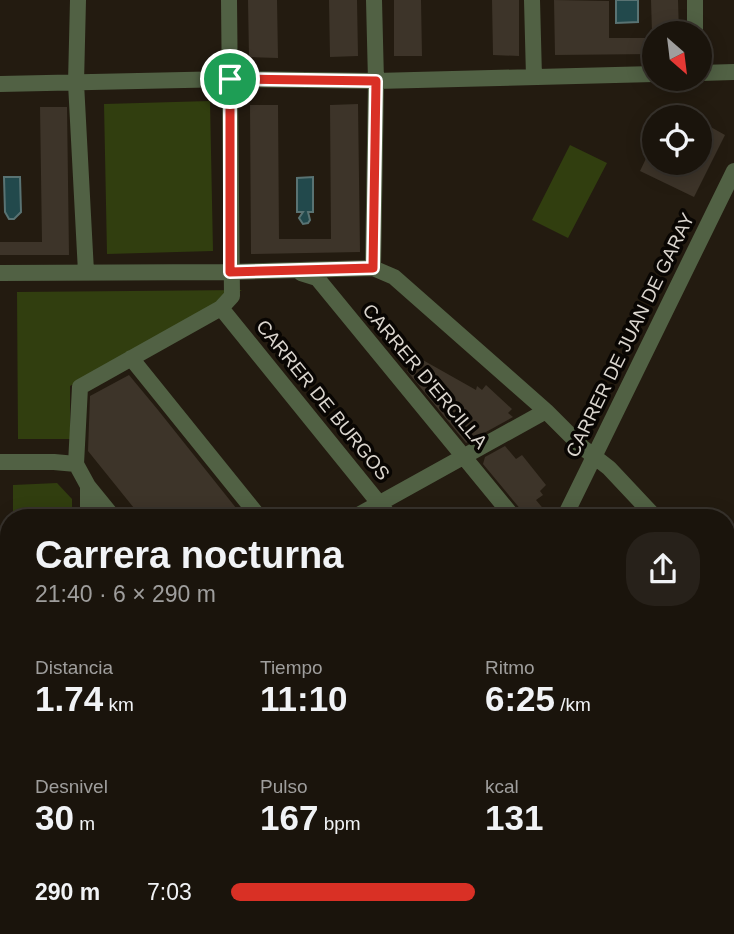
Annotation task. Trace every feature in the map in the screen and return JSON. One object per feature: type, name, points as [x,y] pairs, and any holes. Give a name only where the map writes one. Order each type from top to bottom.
[{"type":"street","points":[[78,0],[76,83],[86,272]]},
{"type":"street","points":[[107,509],[88,486],[76,464],[80,387],[221,308],[232,296],[229,0]]},
{"type":"street","points":[[373,268],[376,81],[374,0]]},
{"type":"street","points":[[532,0],[534,77]]},
{"type":"street","points":[[695,0],[695,21]]},
{"type":"street","points":[[712,73],[734,72]]},
{"type":"street","points":[[0,85],[230,79],[376,81],[642,74]]},
{"type":"street","name":"CARRER DE JUAN DE GARAY","points":[[568,509],[734,171]]},
{"type":"street","points":[[0,273],[373,268],[394,277],[609,468],[648,509]]},
{"type":"street","name":"CARRER D'ERCILLA","points":[[296,271],[317,278],[507,509]]},
{"type":"street","name":"CARRER DE BURGOS","points":[[221,308],[384,509]]},
{"type":"street","points":[[131,358],[253,509]]},
{"type":"street","points":[[369,509],[545,411]]},
{"type":"street","points":[[0,462],[76,464]]},
{"type":"street","points":[[88,486],[88,509]]},
{"type":"green space","points":[[210,101],[213,251],[107,254],[104,104]]},
{"type":"green space","points":[[570,145],[607,163],[568,238],[532,220]]},
{"type":"green space","points":[[242,290],[70,386],[70,439],[18,439],[17,292]]},
{"type":"green space","points":[[57,483],[72,499],[72,509],[13,509],[13,485]]},
{"type":"water","points":[[616,0],[638,0],[638,22],[616,23]]},
{"type":"water","points":[[4,177],[20,177],[21,212],[14,219],[9,219],[5,212]]},
{"type":"water","points":[[313,177],[313,212],[308,212],[310,220],[303,224],[299,218],[303,212],[297,212],[297,178]]},
{"type":"building","points":[[248,0],[277,0],[278,58],[249,57]]},
{"type":"building","points":[[329,0],[357,0],[358,56],[330,57]]},
{"type":"building","points":[[394,0],[421,0],[422,56],[394,56]]},
{"type":"building","points":[[492,0],[519,0],[519,56],[493,55]]},
{"type":"building","points":[[554,0],[609,1],[609,38],[642,38],[642,54],[555,55]]},
{"type":"building","points":[[651,0],[678,0],[679,21],[652,21]]},
{"type":"building","points":[[358,104],[360,252],[251,254],[250,105],[278,105],[279,239],[331,239],[330,105]]},
{"type":"building","points":[[40,107],[67,107],[69,255],[0,255],[0,242],[42,242]]},
{"type":"building","points":[[712,128],[725,135],[712,161]]},
{"type":"building","points":[[648,175],[705,175],[694,197]]},
{"type":"building","points":[[421,359],[476,390],[477,386],[482,390],[486,385],[512,409],[508,413],[513,417],[466,443],[407,371]]},
{"type":"building","points":[[129,375],[237,509],[135,509],[88,451],[90,396]]},
{"type":"building","points":[[505,446],[516,459],[522,455],[546,485],[540,491],[543,495],[536,500],[544,509],[520,509],[483,464],[485,457]]},
{"type":"route","points":[[230,79],[376,81],[373,268],[230,272],[230,79]]}]
